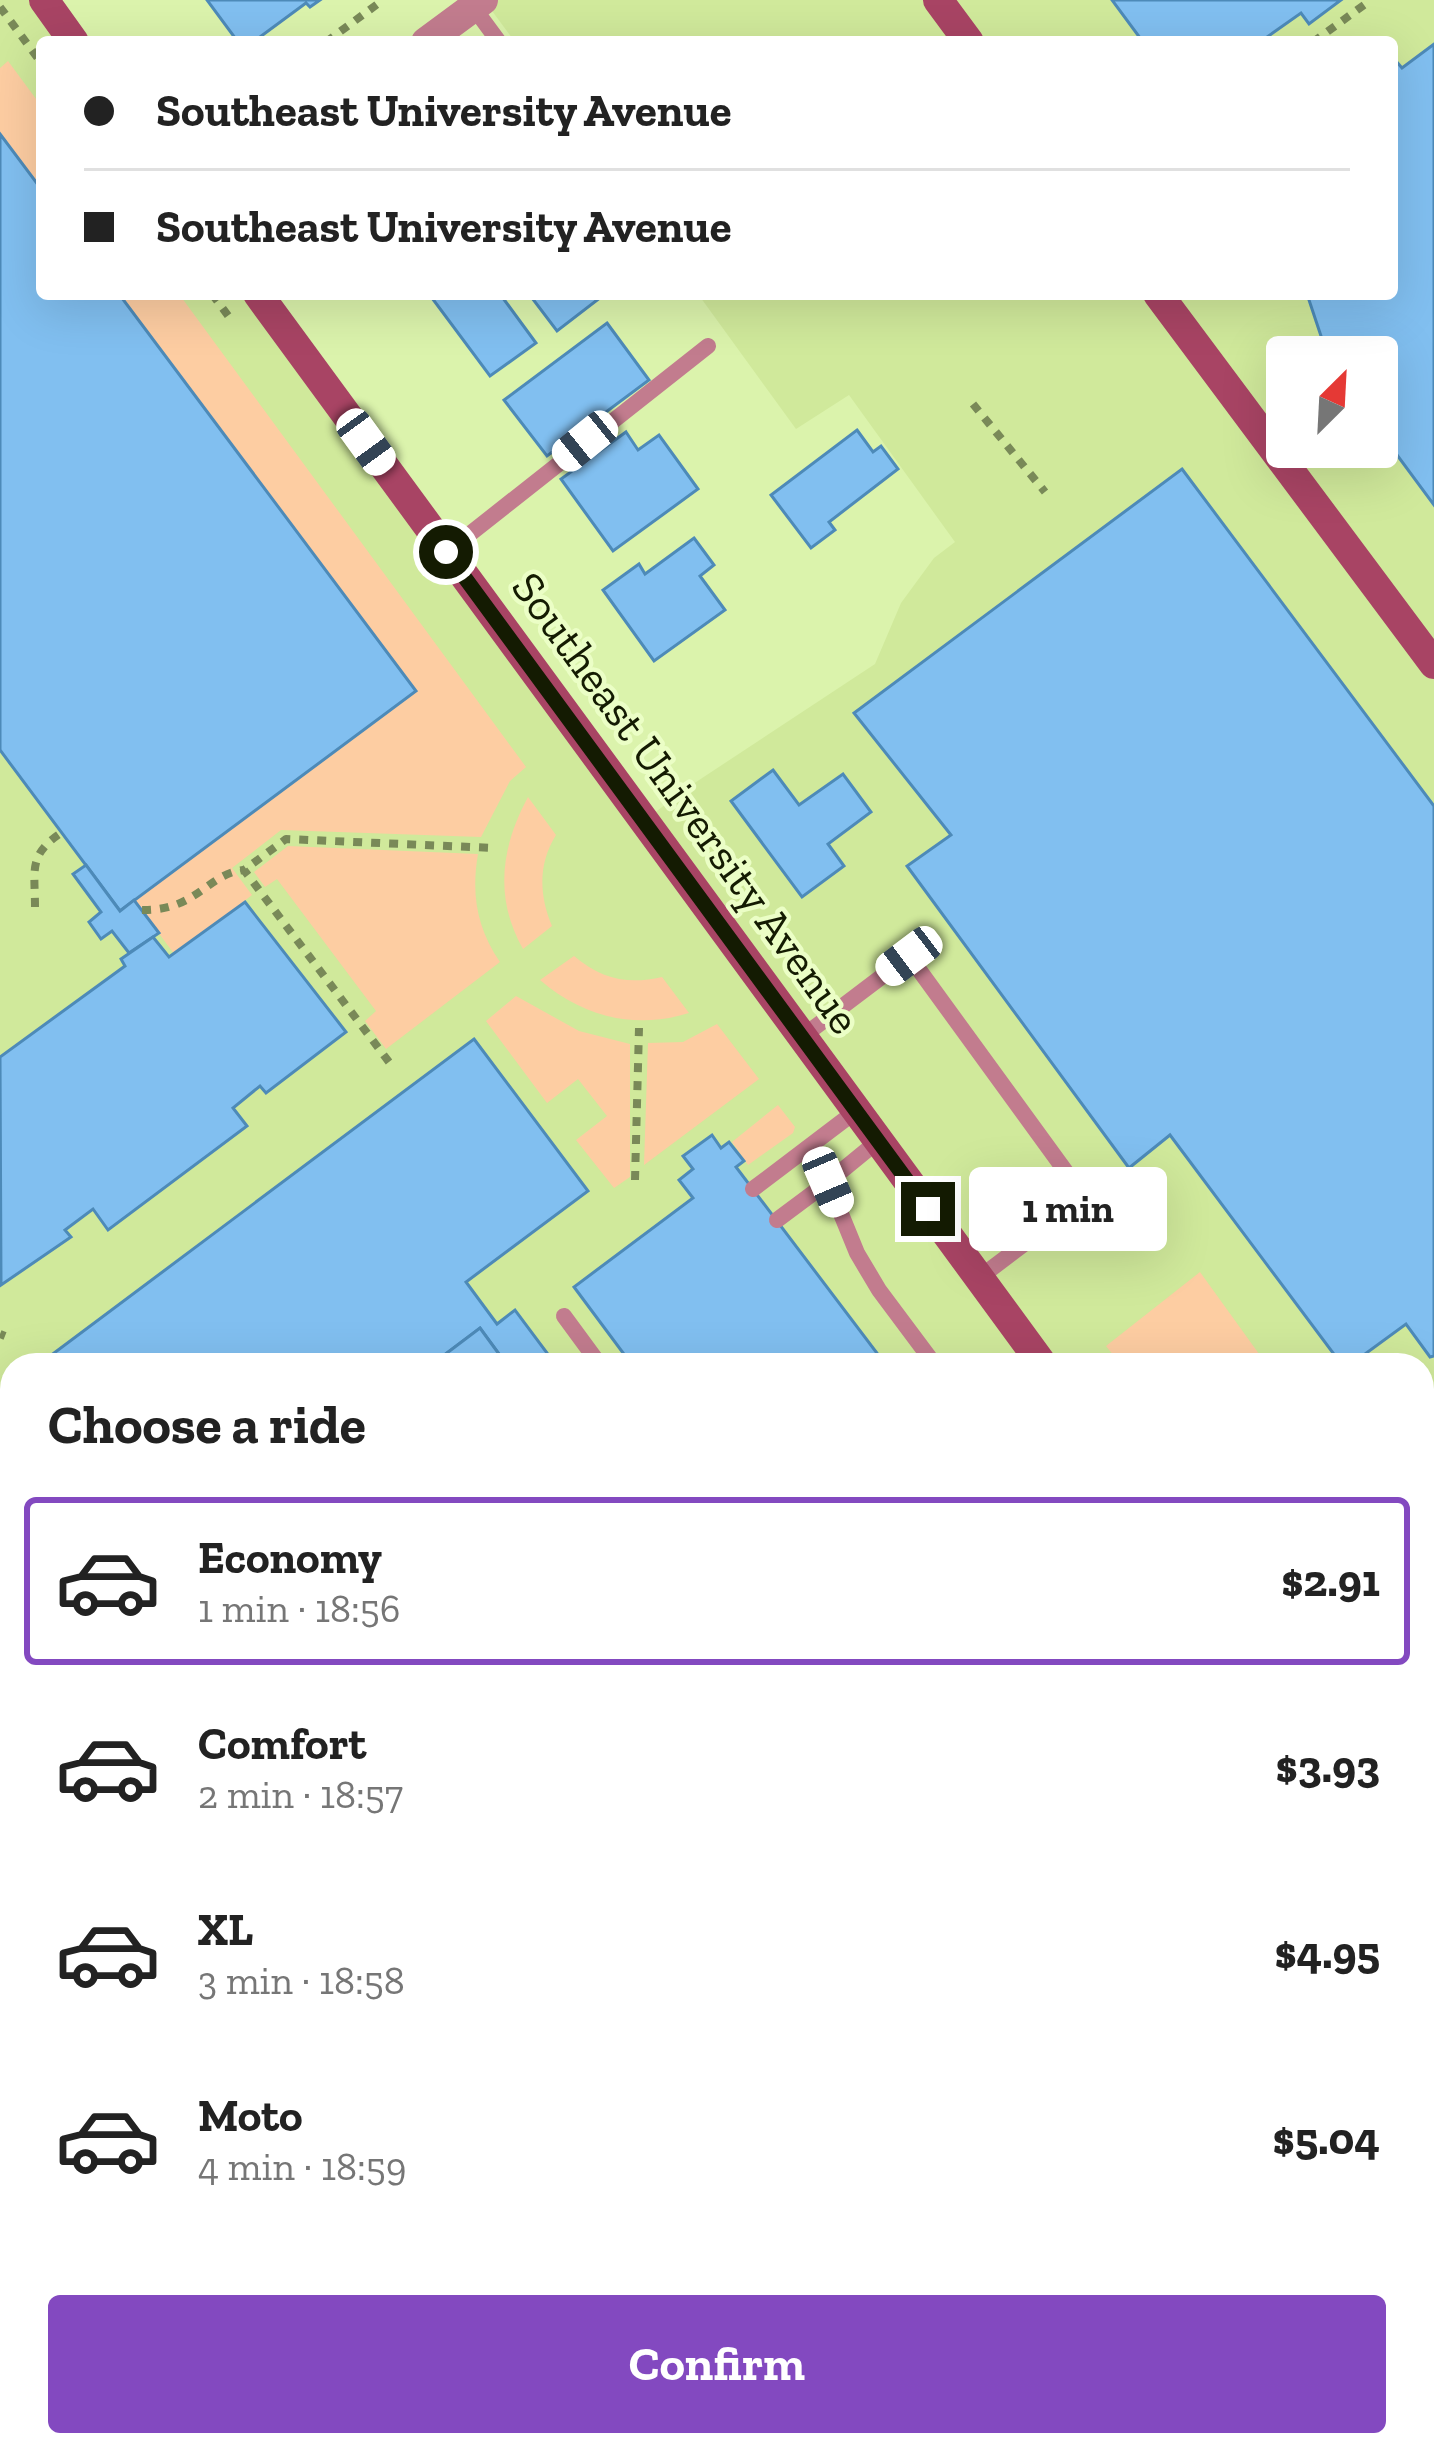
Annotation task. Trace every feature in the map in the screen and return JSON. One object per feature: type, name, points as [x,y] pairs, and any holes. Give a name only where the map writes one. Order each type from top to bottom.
[{"type":"main road","points":[[44,0],[70,36]]},
{"type":"main road","points":[[938,0],[965,36]]},
{"type":"main road","name":"Southeast University Avenue","points":[[263,300],[1034,1353]]},
{"type":"main road","points":[[1162,300],[1434,664]]},
{"type":"street","points":[[433,36],[474,2]]},
{"type":"lane","points":[[474,2],[495,36]]},
{"type":"lane","points":[[446,552],[708,346]]},
{"type":"lane","points":[[802,1037],[909,956],[1085,1198],[979,1278]]},
{"type":"lane","points":[[753,1189],[856,1111]]},
{"type":"lane","points":[[777,1220],[878,1141]]},
{"type":"lane","points":[[828,1182],[857,1253],[925,1353]]},
{"type":"lane","points":[[564,1316],[591,1353]]},
{"type":"path","points":[[334,36],[383,0]]},
{"type":"path","points":[[1321,36],[1371,0]]},
{"type":"path","points":[[0,8],[36,56]]},
{"type":"path","points":[[973,404],[1045,492]]},
{"type":"path","points":[[35,907],[39,849],[62,832]]},
{"type":"path","points":[[142,910],[168,910],[202,894],[286,839],[494,848]]},
{"type":"path","points":[[244,870],[388,1062]]},
{"type":"path","points":[[635,1180],[639,1028]]},
{"type":"shaded area","points":[[0,0],[44,0],[70,36],[36,36],[36,300],[262,300],[644,821],[875,664],[901,603],[934,558],[955,542],[849,395],[796,429],[702,300],[1398,300],[1398,36],[511,36],[484,0],[1434,0],[1434,1353],[0,1353]]},
{"type":"shaded area","points":[[8,61],[36,99],[36,182],[0,134],[0,68]]},
{"type":"shaded area","points":[[123,300],[183,300],[526,767],[510,781],[481,837],[281,830],[232,868],[252,895],[175,955],[134,900],[415,691]]},
{"type":"shaded area","points":[[528,797],[556,835],[542,880],[552,926],[523,949],[508,911],[505,873],[512,835]]},
{"type":"shaded area","points":[[288,846],[478,854],[478,911],[500,962],[386,1049],[365,1021],[376,1011],[277,879],[265,887],[254,872]]},
{"type":"shaded area","points":[[574,956],[615,978],[662,977],[689,1013],[629,1020],[574,1003],[540,980]]},
{"type":"shaded area","points":[[516,996],[579,1031],[630,1044],[630,1177],[614,1188],[576,1140],[607,1116],[578,1079],[547,1103],[486,1021]]},
{"type":"shaded area","points":[[717,1024],[759,1079],[644,1165],[648,1043],[683,1042]]},
{"type":"shaded area","points":[[778,1105],[795,1127],[793,1133],[748,1165],[732,1142]]},
{"type":"shaded area","points":[[1200,1272],[1258,1353],[1112,1353],[1106,1346]]},
{"type":"building","points":[[207,0],[320,0],[310,7],[306,3],[261,36],[234,36]]},
{"type":"building","points":[[1112,0],[1341,0],[1309,24],[1301,13],[1268,36],[1139,36]]},
{"type":"building","points":[[1434,44],[1434,505],[1398,456],[1398,336],[1321,336],[1309,300],[1398,300],[1398,63],[1402,68]]},
{"type":"building","points":[[0,134],[36,182],[36,300],[123,300],[416,691],[120,911],[0,750]]},
{"type":"building","points":[[433,300],[504,300],[536,343],[490,376]]},
{"type":"building","points":[[534,300],[597,300],[557,331]]},
{"type":"building","points":[[607,323],[649,380],[547,456],[504,400]]},
{"type":"building","points":[[857,430],[873,452],[881,446],[898,469],[829,522],[835,530],[811,548],[771,495]]},
{"type":"building","points":[[626,432],[638,450],[659,435],[698,489],[613,551],[561,479]]},
{"type":"building","points":[[1182,469],[1434,806],[1434,1353],[1427,1353],[1406,1324],[1366,1353],[1333,1353],[1170,1135],[1129,1168],[907,866],[951,835],[854,713]]},
{"type":"building","points":[[694,538],[714,565],[700,576],[725,610],[654,661],[603,590],[639,564],[645,574]]},
{"type":"building","points":[[773,770],[799,805],[843,774],[871,812],[828,844],[844,866],[802,897],[731,801]]},
{"type":"building","points":[[86,865],[120,911],[134,900],[159,933],[129,953],[112,931],[101,939],[89,922],[101,912],[73,874]]},
{"type":"building","points":[[245,902],[346,1032],[266,1093],[260,1086],[233,1108],[247,1126],[108,1230],[93,1209],[65,1230],[71,1237],[1,1285],[0,1057],[125,966],[121,959],[153,937],[169,957]]},
{"type":"building","points":[[474,1039],[588,1191],[466,1282],[497,1324],[515,1310],[547,1353],[498,1353],[480,1328],[447,1353],[54,1353]]},
{"type":"building","points":[[712,1135],[721,1148],[729,1142],[744,1161],[736,1167],[877,1353],[623,1353],[574,1287],[693,1198],[679,1180],[693,1169],[683,1156]]},
{"type":"building","points":[[480,1328],[498,1353],[447,1353]]},
{"type":"route","points":[[446,552],[928,1209]]}]
